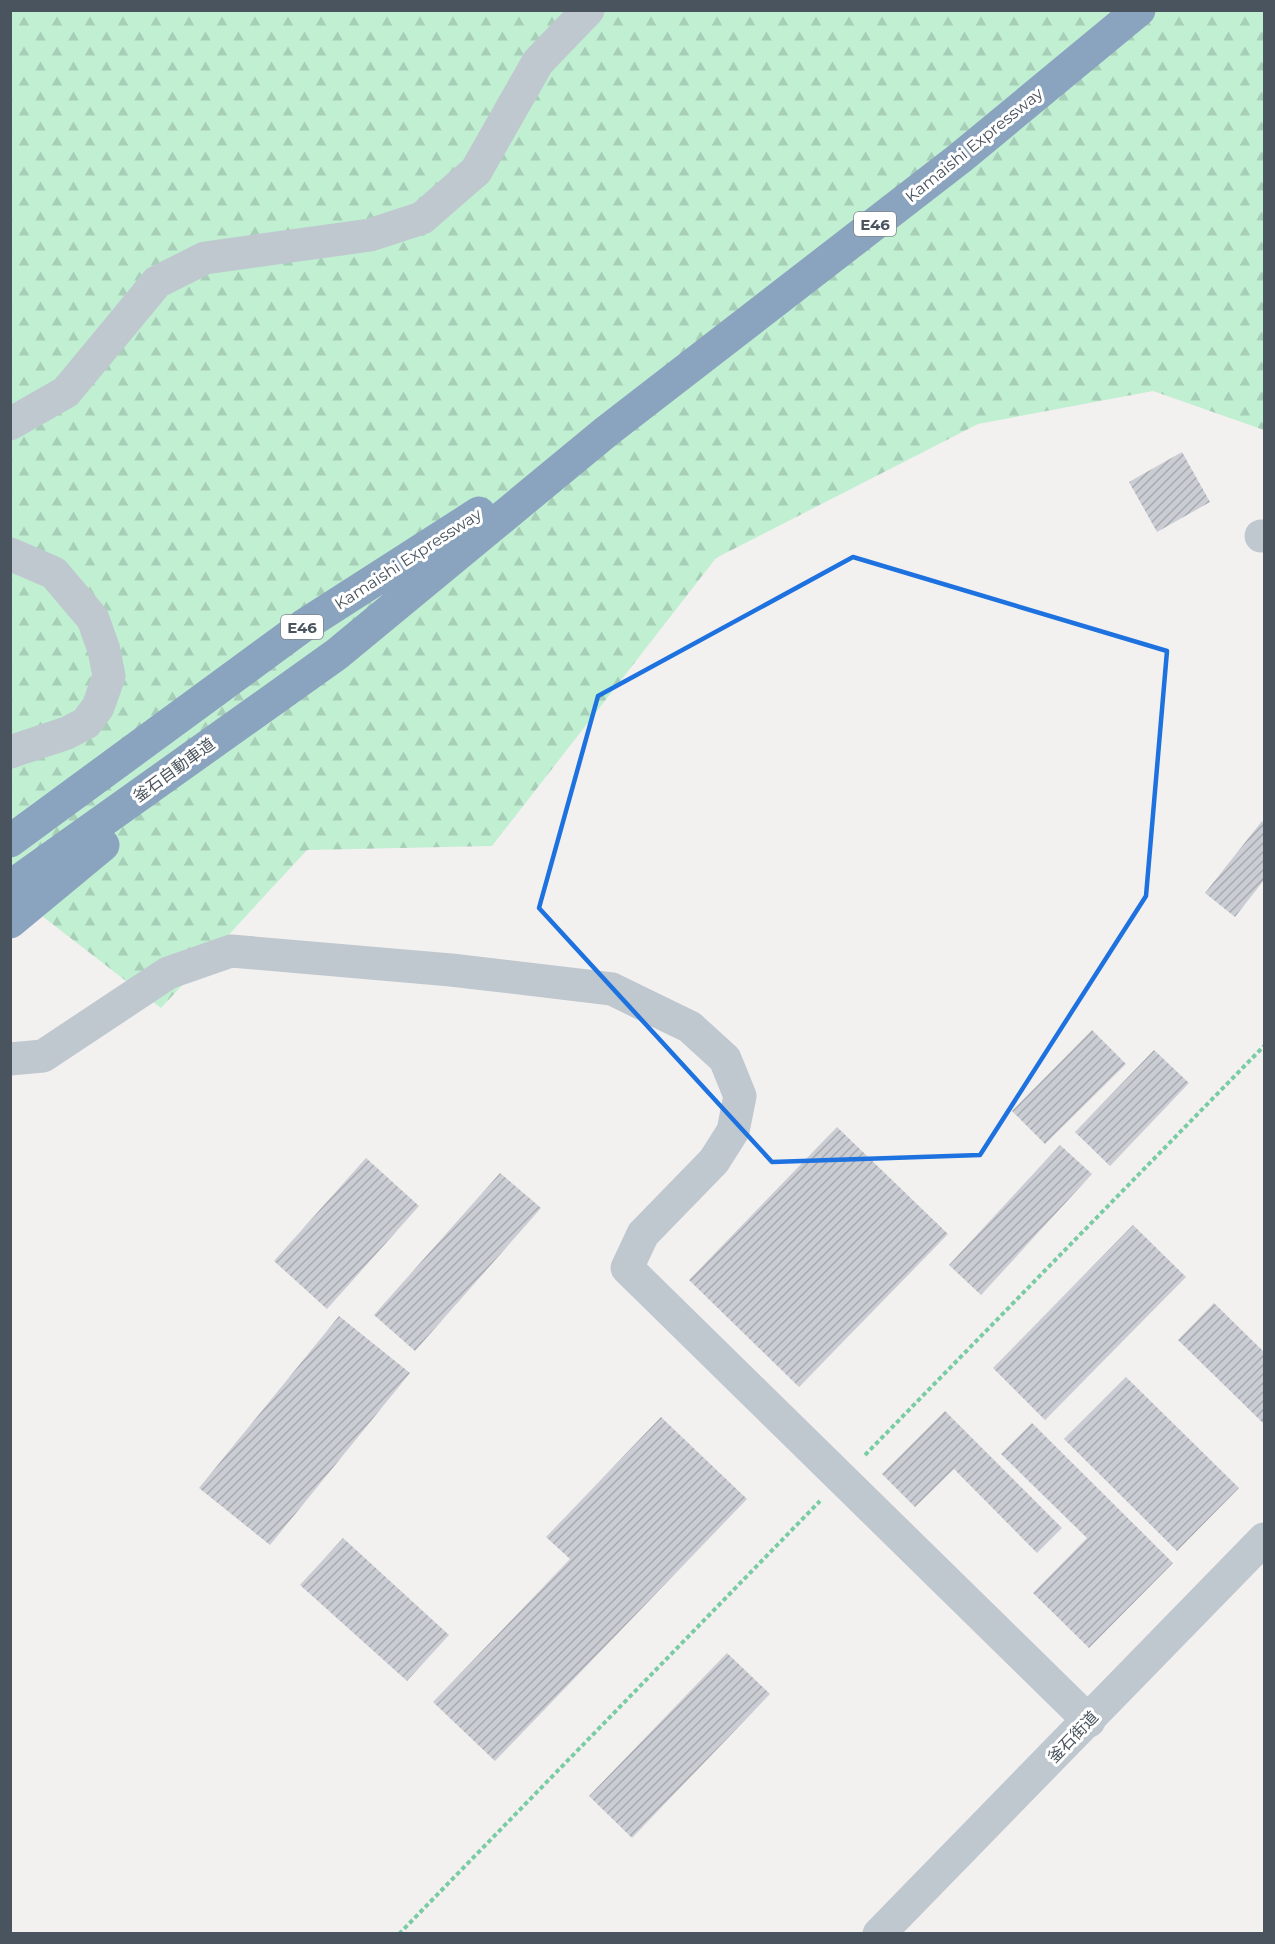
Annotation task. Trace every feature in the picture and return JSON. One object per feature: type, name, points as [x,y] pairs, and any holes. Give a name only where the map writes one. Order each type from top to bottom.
[{"type":"highway","name":"Kamaishi Expressway","points":[[337,654],[607,431],[960,158],[1139,10]]},
{"type":"highway","name":"Kamaishi Expressway","points":[[10,841],[303,626],[607,431]]},
{"type":"highway","name":"釜石自動車道","points":[[10,887],[337,654]]},
{"type":"highway","points":[[10,922],[337,654]]},
{"type":"street","points":[[10,424],[66,392],[157,282],[206,258],[370,235],[422,218],[476,171],[538,62],[588,10]]},
{"type":"street","points":[[10,554],[54,573],[93,619],[104,650],[109,676],[98,707],[86,723],[67,733],[10,752]]},
{"type":"street","points":[[10,1059],[43,1056],[168,973],[231,951],[451,970],[612,989],[690,1028],[725,1059],[741,1096],[733,1131],[714,1161],[643,1234],[627,1268],[1089,1721]]},
{"type":"street","name":"釜石街道","points":[[879,1934],[1264,1539]]},
{"type":"highlighted area","points":[[853,557],[1167,651],[1146,896],[980,1155],[772,1162],[539,908],[598,696]]},
{"type":"green space","points":[[10,11],[1264,11],[1264,430],[1153,391],[978,424],[716,558],[492,846],[307,850],[161,1008],[11,892]]},
{"type":"building","points":[[1182,452],[1210,502],[1157,532],[1129,482]]},
{"type":"building","points":[[1262,821],[1264,823],[1264,880],[1235,917],[1205,893]]},
{"type":"building","points":[[1092,1030],[1126,1064],[1045,1144],[1012,1111]]},
{"type":"building","points":[[1154,1050],[1189,1083],[1110,1166],[1075,1132]]},
{"type":"building","points":[[837,1127],[948,1234],[799,1387],[689,1280]]},
{"type":"building","points":[[1060,1145],[1092,1174],[981,1295],[949,1265]]},
{"type":"building","points":[[366,1158],[419,1206],[327,1309],[274,1261]]},
{"type":"building","points":[[500,1173],[541,1208],[415,1351],[374,1315]]},
{"type":"building","points":[[1133,1225],[1186,1277],[1045,1420],[993,1368]]},
{"type":"building","points":[[1214,1303],[1264,1352],[1264,1424],[1178,1340]]},
{"type":"building","points":[[339,1316],[410,1373],[270,1545],[199,1488]]},
{"type":"building","points":[[1126,1377],[1239,1488],[1177,1551],[1064,1439]]},
{"type":"building","points":[[945,1411],[1062,1528],[1037,1553],[954,1469],[915,1507],[882,1474]]},
{"type":"building","points":[[661,1417],[747,1499],[495,1761],[433,1702],[570,1559],[546,1537]]},
{"type":"building","points":[[1032,1423],[1173,1563],[1089,1648],[1033,1593],[1087,1538],[1001,1454]]},
{"type":"building","points":[[343,1538],[449,1635],[407,1681],[300,1585]]},
{"type":"building","points":[[727,1653],[770,1694],[632,1838],[589,1796]]}]
